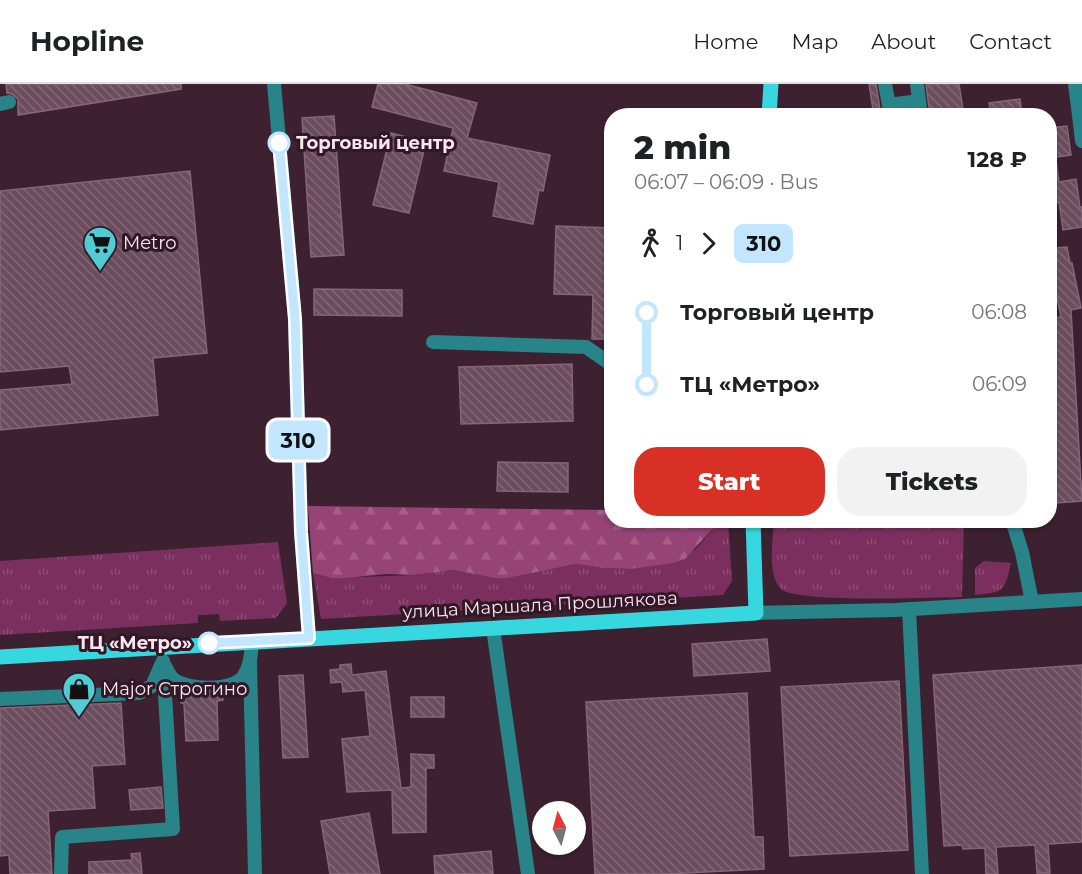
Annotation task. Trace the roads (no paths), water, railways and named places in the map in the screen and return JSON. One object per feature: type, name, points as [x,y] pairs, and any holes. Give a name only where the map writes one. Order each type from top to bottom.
[{"type":"main road","points":[[770,108],[771,84]]},
{"type":"main road","points":[[753,528],[756,613]]},
{"type":"main road","name":"улица Маршала Прошлякова","points":[[0,657],[163,654],[252,641],[756,613]]},
{"type":"street","points":[[274,84],[295,319],[301,532],[309,638]]},
{"type":"street","points":[[885,84],[890,108]]},
{"type":"street","points":[[916,84],[920,108]]},
{"type":"street","points":[[1075,84],[1080,107],[1082,141]]},
{"type":"street","points":[[896,108],[919,101]]},
{"type":"street","points":[[433,342],[586,346],[604,359]]},
{"type":"street","points":[[1014,528],[1032,602]]},
{"type":"street","name":"улица Маршала Прошлякова","points":[[756,613],[909,609],[1082,599]]},
{"type":"street","points":[[909,609],[922,874]]},
{"type":"street","points":[[493,628],[528,874]]},
{"type":"street","points":[[252,641],[250,663],[255,874]]},
{"type":"street","points":[[163,654],[170,676],[177,682],[203,687],[225,687],[236,682],[242,677],[250,663]]},
{"type":"street","points":[[0,699],[139,693],[152,686],[163,654]]},
{"type":"street","points":[[61,874],[62,837],[173,829],[163,654]]},
{"type":"place","name":"Торговый центр","points":[[279,143]]},
{"type":"place","name":"Metro","points":[[100,272]]},
{"type":"place","name":"ТЦ «Метро»","points":[[209,643]]},
{"type":"place","name":"Major Строгино","points":[[79,718]]}]
